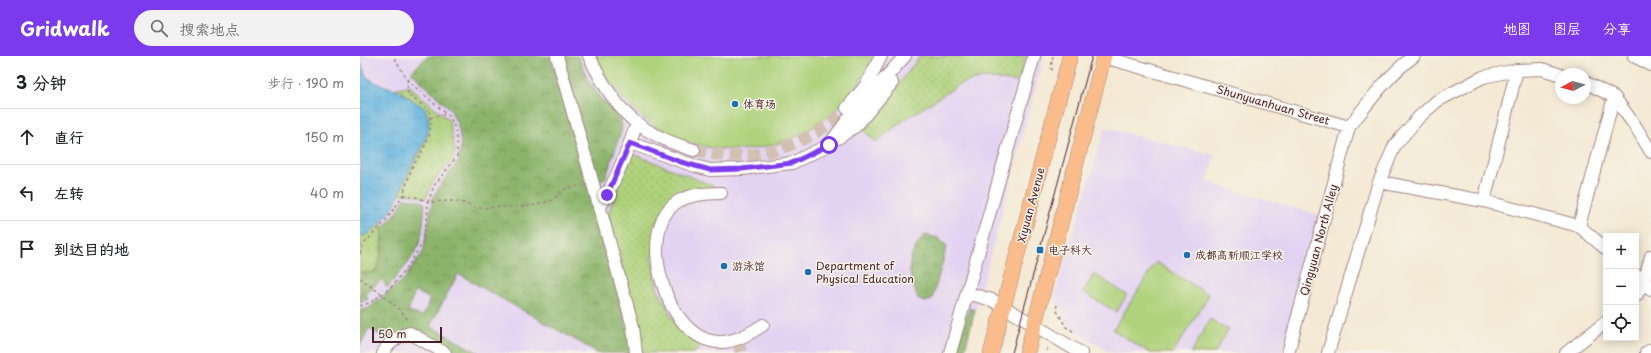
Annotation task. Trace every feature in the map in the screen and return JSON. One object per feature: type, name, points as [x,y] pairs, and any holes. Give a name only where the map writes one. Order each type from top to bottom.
[{"type":"main road","name":"Xiyuan Avenue","points":[[991,353],[1005,306],[1070,56]]},
{"type":"main road","points":[[1027,353],[1036,325],[1104,56]]},
{"type":"street","points":[[557,56],[633,327],[636,353]]},
{"type":"street","points":[[589,56],[600,79],[637,123],[664,139],[694,150]]},
{"type":"street","points":[[844,112],[867,84],[881,56]]},
{"type":"street","points":[[829,145],[850,118],[905,56]]},
{"type":"street","points":[[630,143],[688,164],[710,170],[742,169],[792,163],[829,145],[857,125],[912,56]]},
{"type":"street","points":[[950,353],[1034,56]]},
{"type":"street","name":"Shunyuanhuan Street","points":[[1104,56],[1349,127]]},
{"type":"street","points":[[1349,127],[1373,96],[1404,64],[1414,56]]},
{"type":"street","points":[[1634,56],[1651,65]]},
{"type":"street","points":[[1328,353],[1379,182],[1395,145],[1419,116],[1437,101],[1483,77],[1517,70],[1542,69],[1555,73]]},
{"type":"street","points":[[1484,201],[1517,70]]},
{"type":"street","points":[[1591,85],[1614,97],[1636,127],[1651,152]]},
{"type":"street","points":[[1579,226],[1614,97]]},
{"type":"street","points":[[600,207],[607,195],[630,143],[637,123]]},
{"type":"street","name":"Qingyuan North Alley","points":[[1288,353],[1349,127]]},
{"type":"street","points":[[1379,182],[1484,201],[1579,226],[1603,246]]},
{"type":"street","points":[[721,192],[703,193],[677,202],[665,215],[660,229],[658,243],[658,264],[661,279],[673,310],[686,327],[696,335],[720,342],[738,339],[763,326]]},
{"type":"street","points":[[1639,291],[1644,282],[1651,256]]},
{"type":"street","points":[[967,293],[992,300],[1005,306],[1081,353]]},
{"type":"street","points":[[1566,353],[1603,324]]},
{"type":"street","points":[[383,353],[388,345],[398,336],[410,334],[445,353]]},
{"type":"path","points":[[360,306],[381,296],[392,286],[408,266],[422,244],[427,219],[428,202],[434,186],[457,156],[452,120],[407,79],[393,56]]},
{"type":"path","points":[[360,254],[362,246],[387,219],[403,195],[412,167],[423,150],[430,133],[429,112],[425,107],[408,95],[407,79]]},
{"type":"path","points":[[430,118],[447,114]]},
{"type":"path","points":[[403,195],[416,197],[428,202],[451,201],[465,203],[476,208],[532,206],[553,200],[563,190],[592,183]]},
{"type":"path","points":[[360,278],[406,316],[411,327],[410,334]]},
{"type":"path","points":[[1057,305],[1056,308],[1066,327],[1073,331]]},
{"type":"path","points":[[1046,348],[1048,353]]},
{"type":"shaded area","points":[[360,56],[1044,56],[964,353],[360,353]]},
{"type":"shaded area","name":"成都高新顺江学校","points":[[1105,128],[1215,155],[1207,182],[1319,215],[1283,353],[1112,353],[1069,327],[1054,296]]},
{"type":"green space","points":[[428,56],[550,56],[627,327],[631,353],[595,353],[595,351],[458,274],[430,326],[479,353],[453,353],[416,333],[388,340],[369,328],[360,346],[360,310],[369,308],[404,279],[423,252],[433,197],[443,181],[459,161],[461,144],[458,126],[450,109],[411,72]],"holes":[[[415,291],[430,299],[423,316],[408,312]]]},
{"type":"green space","points":[[559,56],[578,56],[588,80],[601,99],[621,119],[622,129],[606,177],[596,185]]},
{"type":"green space","name":"体育场","points":[[596,56],[873,56],[860,82],[842,104],[818,124],[792,138],[764,147],[735,150],[706,147],[678,138],[652,124],[628,104],[618,93],[609,82]]},
{"type":"green space","points":[[920,56],[1026,56],[1018,82],[983,78],[962,83],[901,122],[876,142],[864,131]]},
{"type":"green space","points":[[410,85],[449,120],[455,150],[453,159],[433,182],[426,198],[400,194],[411,167],[422,149],[428,132],[424,108],[394,89]]},
{"type":"green space","points":[[631,153],[716,187],[708,188],[673,201],[652,259],[657,288],[677,327],[692,337],[702,341],[698,350],[694,353],[643,353],[639,332],[608,214]]},
{"type":"green space","points":[[404,198],[418,200],[425,203],[422,232],[418,248],[406,266],[387,288],[382,279],[366,293],[368,299],[360,303],[360,272],[368,273],[376,271],[381,255],[382,228],[397,212]]},
{"type":"green space","points":[[382,222],[381,253],[376,271],[368,273],[360,272],[360,237],[370,233]]},
{"type":"green space","points":[[925,235],[938,238],[947,246],[932,300],[925,302],[918,299],[910,273],[910,265],[914,251]]},
{"type":"green space","points":[[1156,262],[1209,295],[1173,353],[1150,353],[1113,330]]},
{"type":"green space","points":[[1094,274],[1127,295],[1116,312],[1083,292]]},
{"type":"green space","points":[[969,308],[975,310],[964,353],[956,353]]},
{"type":"green space","points":[[1210,319],[1228,330],[1215,353],[1191,353]]},
{"type":"water","points":[[360,61],[366,76],[374,82],[400,91],[424,108],[429,122],[425,141],[411,167],[395,204],[388,215],[370,233],[360,237]]},
{"type":"tunnel","points":[[694,150],[735,156],[774,150],[810,136],[844,112]]},
{"type":"tunnel","points":[[738,340],[741,353]]},
{"type":"tram line","points":[[1012,353],[1092,56]]},
{"type":"place","name":"体育场","points":[[735,104]]},
{"type":"place","name":"电子科大","points":[[1040,250]]},
{"type":"place","name":"成都高新顺江学校","points":[[1187,255]]},
{"type":"place","name":"游泳馆","points":[[724,266]]},
{"type":"place","name":"Department of Physical Education","points":[[808,272]]},
{"type":"route","points":[[607,195],[630,143],[681,162],[710,170],[742,169],[792,163],[829,145]]}]
